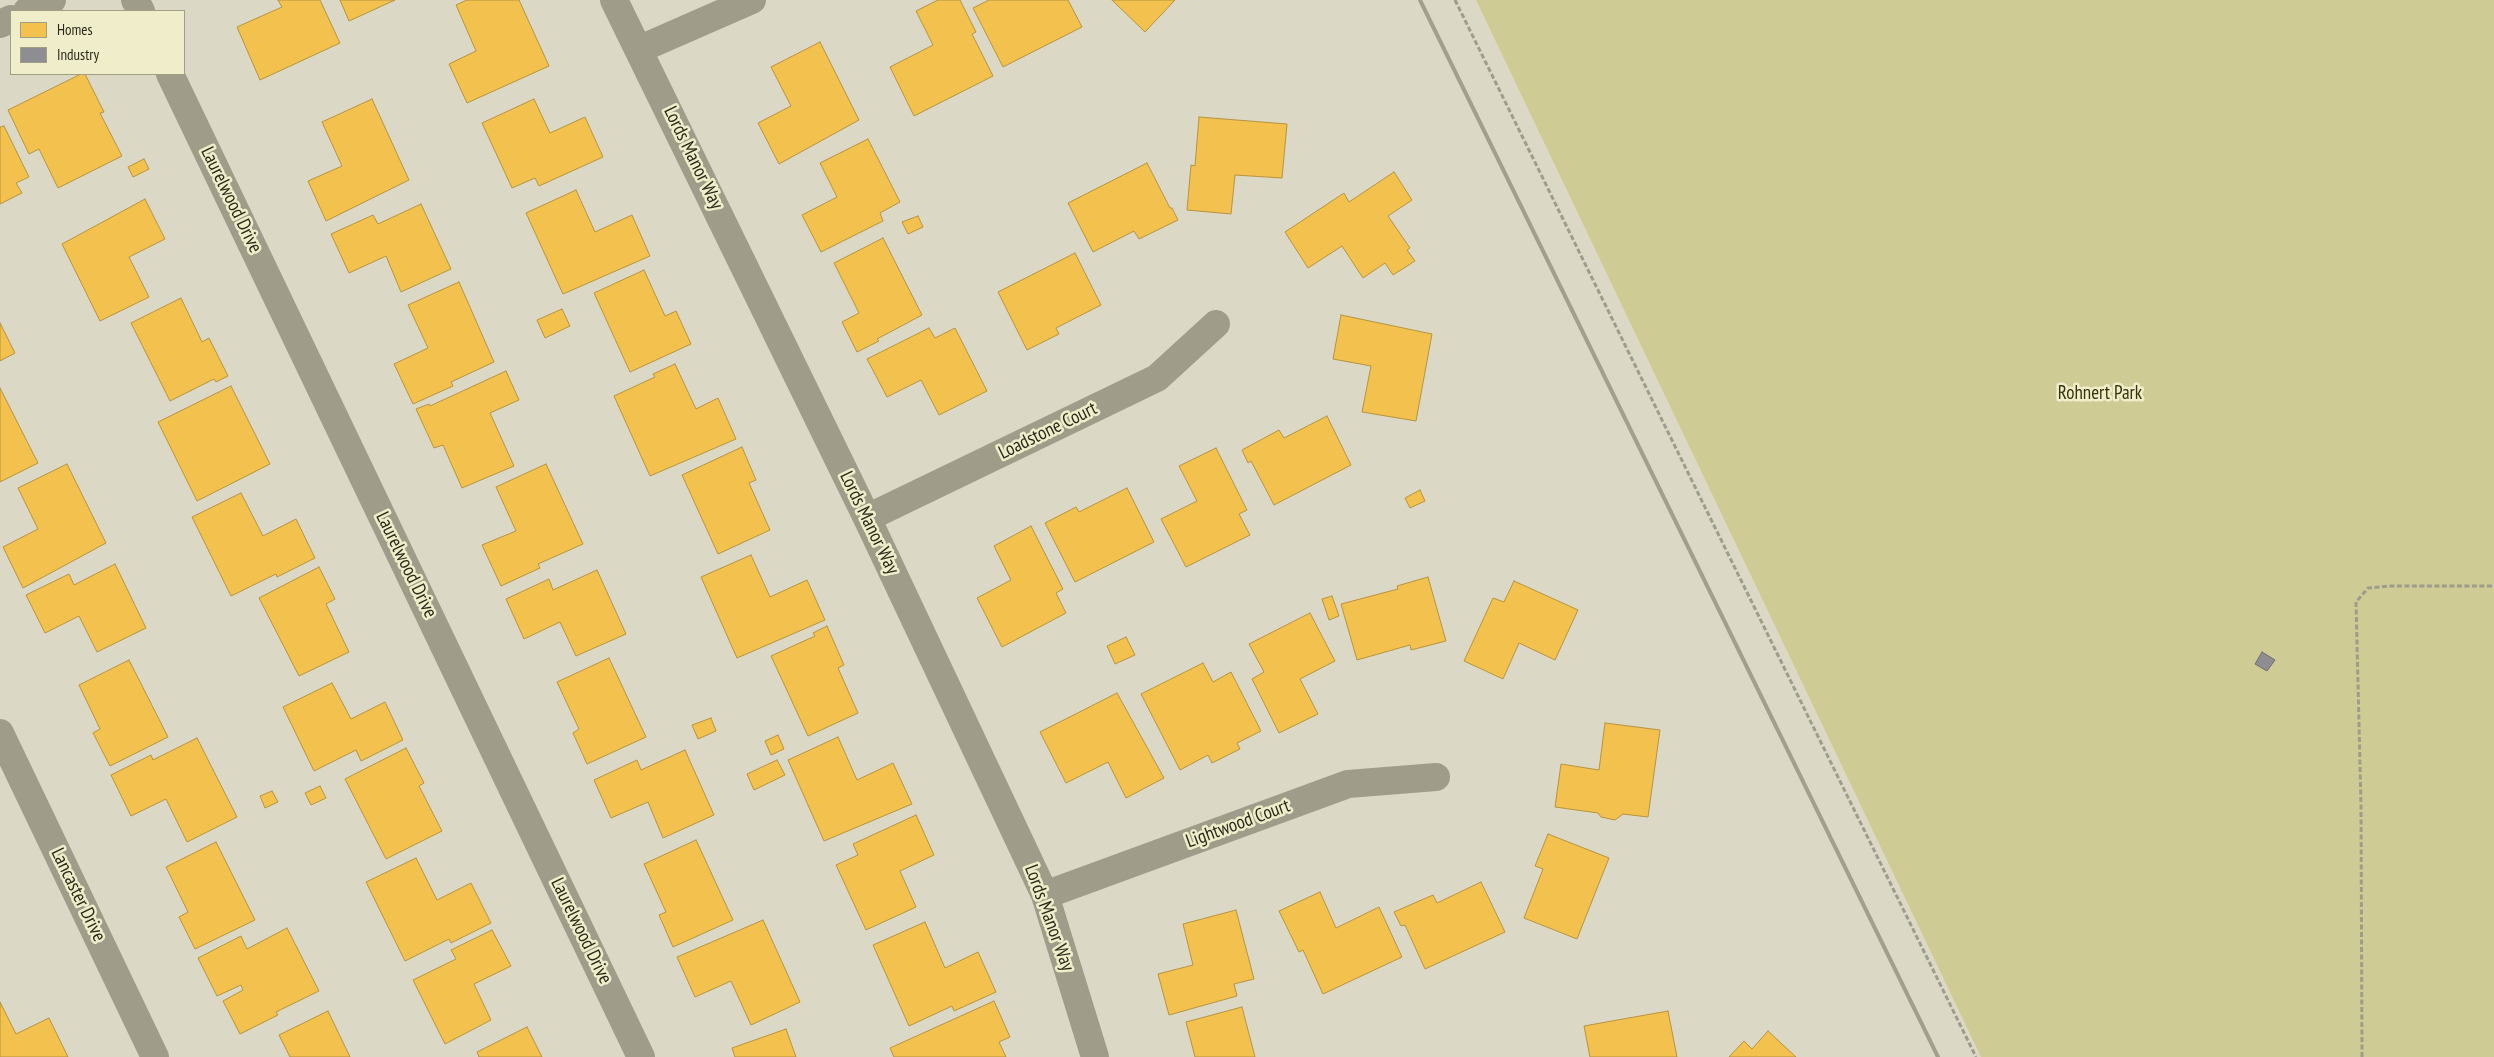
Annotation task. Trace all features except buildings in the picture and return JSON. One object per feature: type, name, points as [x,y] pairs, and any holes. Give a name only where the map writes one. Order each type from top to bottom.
[{"type":"street","points":[[29,10],[52,0]]},
{"type":"street","name":"Lords Manor Way","points":[[614,0],[640,49],[867,518],[1045,894],[1094,1057]]},
{"type":"street","points":[[640,49],[752,0]]},
{"type":"street","name":"Laurelwood Drive","points":[[170,75],[641,1057]]},
{"type":"street","name":"Loadstone Court","points":[[867,518],[1156,378],[1216,324]]},
{"type":"street","name":"Lancaster Drive","points":[[0,732],[155,1057]]},
{"type":"street","name":"Lightwood Court","points":[[1045,894],[1348,784],[1436,777]]},
{"type":"path","points":[[1455,0],[1976,1057]]},
{"type":"path","points":[[2362,1057],[2361,795],[2356,602],[2368,588],[2391,586],[2494,586]]},
{"type":"green space","name":"Rohnert Park","points":[[1476,0],[2494,0],[2494,1057],[1981,1057]]},
{"type":"railway","points":[[1420,0],[1938,1057]]}]
